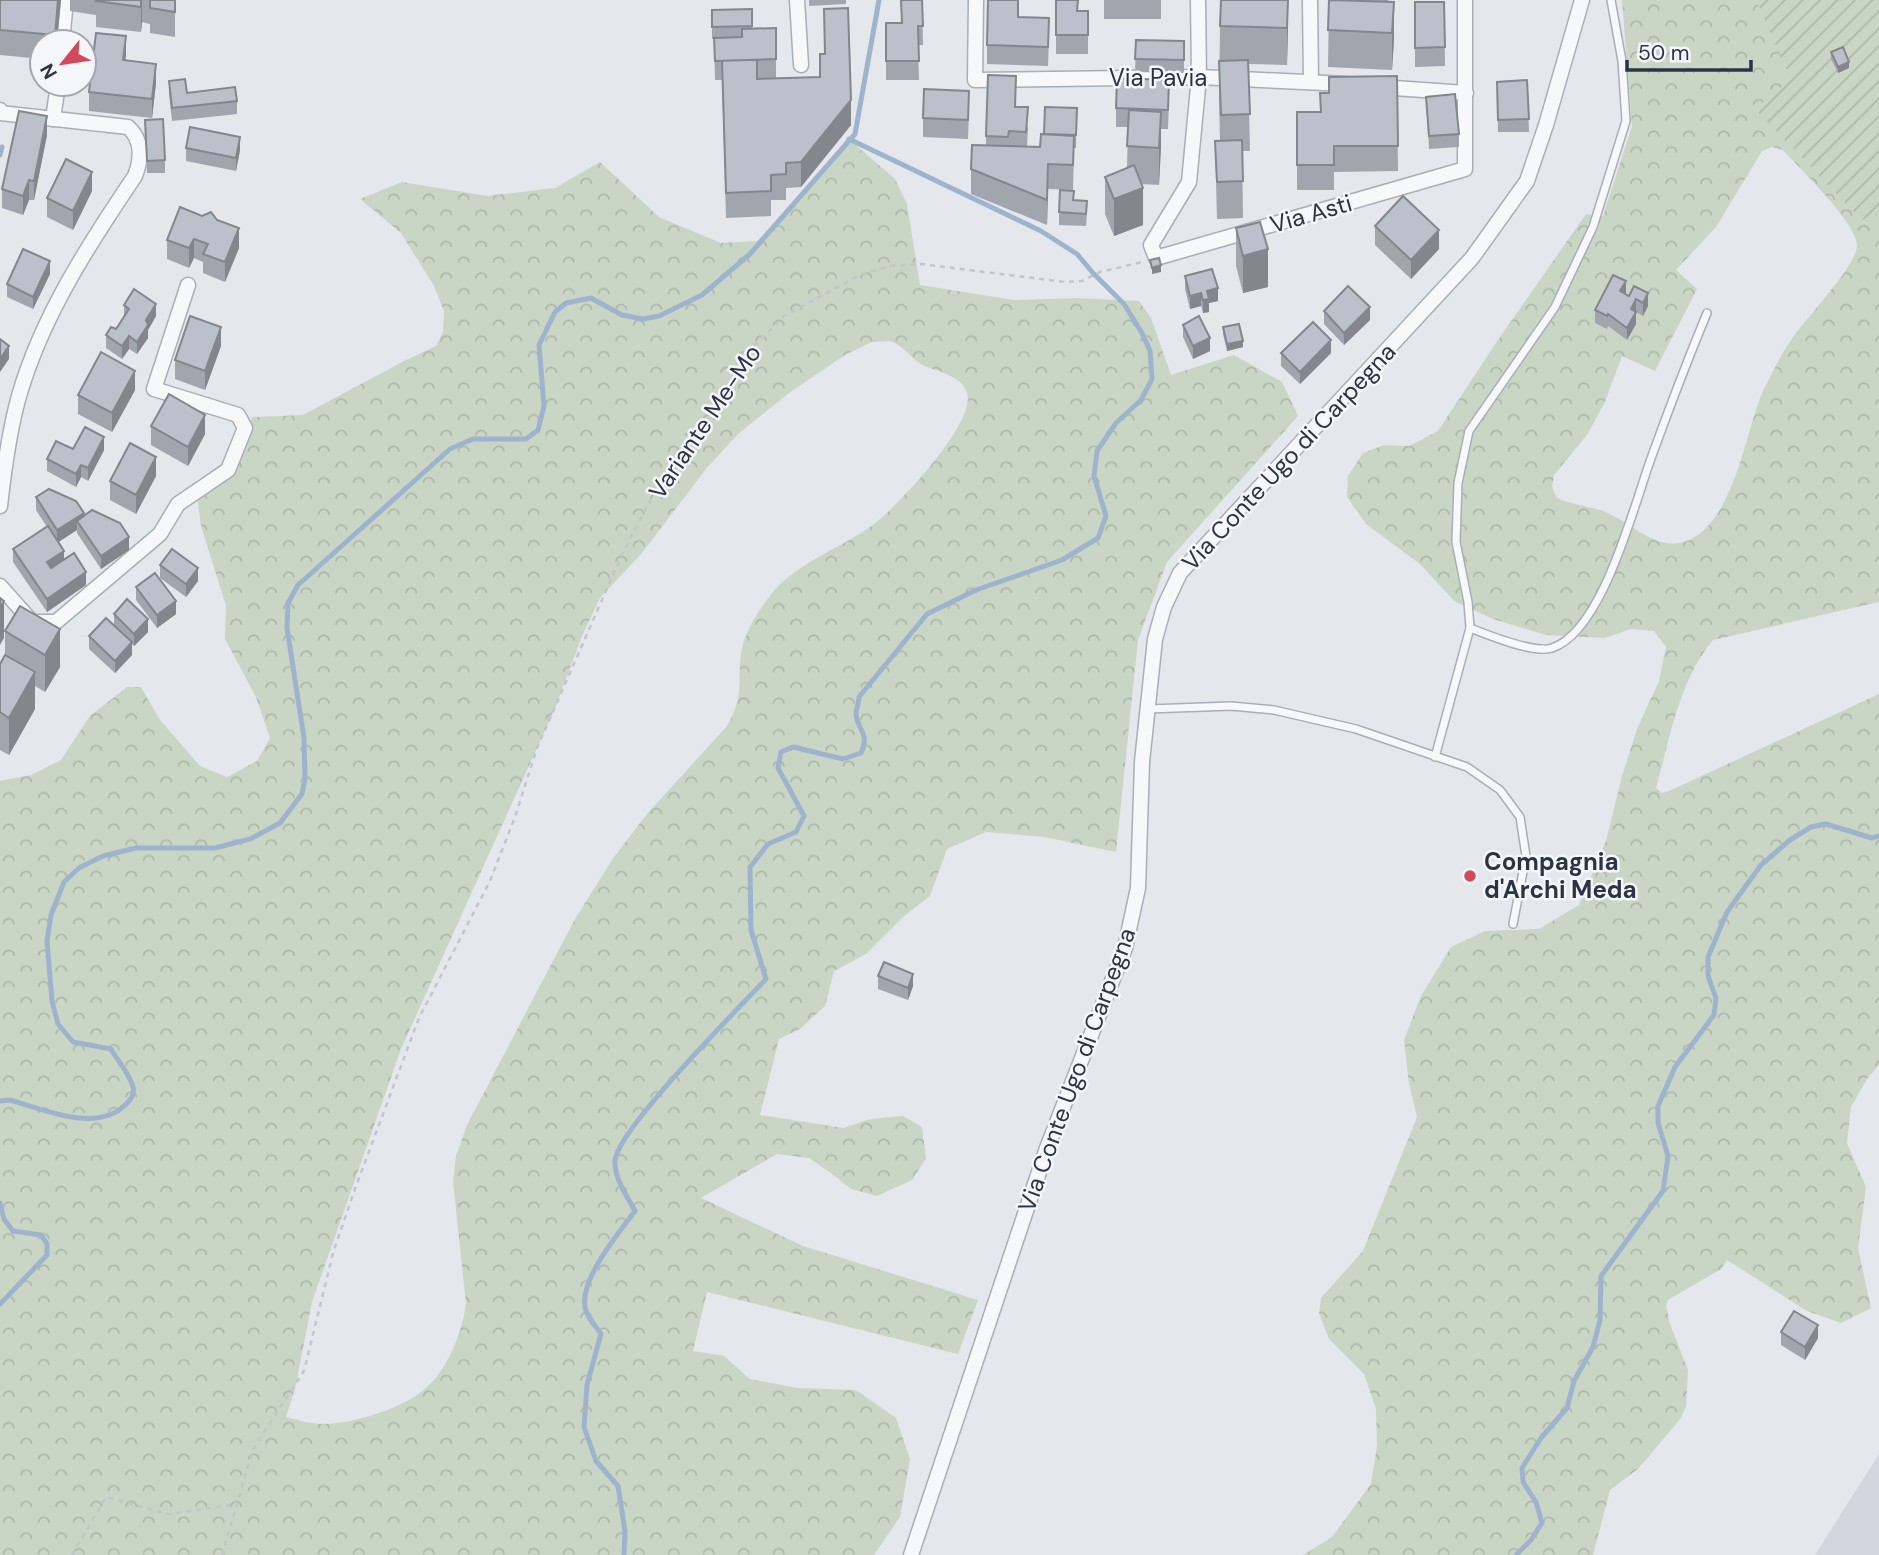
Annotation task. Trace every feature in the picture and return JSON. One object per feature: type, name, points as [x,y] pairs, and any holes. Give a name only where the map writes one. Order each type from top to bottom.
[{"type":"street","points":[[63,28],[66,0]]},
{"type":"street","points":[[797,0],[801,65]]},
{"type":"street","name":"Via Pavia","points":[[976,0],[975,80],[1199,77],[1466,93]]},
{"type":"street","points":[[1156,258],[1151,245],[1189,181],[1199,77],[1198,0]]},
{"type":"street","points":[[1310,0],[1311,82]]},
{"type":"street","points":[[1465,0],[1466,93]]},
{"type":"street","name":"Via Conte Ugo di Carpegna","points":[[911,1555],[1047,1148],[1125,948],[1138,888],[1142,762],[1155,639],[1164,607],[1180,573],[1472,258],[1527,181],[1582,0]]},
{"type":"street","name":"Via Asti","points":[[1156,258],[1465,169],[1466,93]]},
{"type":"street","points":[[53,119],[56,98]]},
{"type":"street","points":[[0,111],[128,127],[138,138],[140,164],[135,176],[83,254],[38,346],[19,396],[0,506]]},
{"type":"street","points":[[0,586],[32,622],[56,622],[160,534],[178,504],[228,470],[245,428],[238,415],[154,389],[188,285]]},
{"type":"lane","points":[[1435,757],[1470,628],[1468,602],[1456,542],[1458,482],[1469,431],[1555,307],[1593,227],[1626,121],[1622,61],[1611,0]]},
{"type":"lane","points":[[1470,628],[1522,646],[1551,649],[1572,636],[1600,596],[1620,553],[1651,457],[1707,313]]},
{"type":"lane","points":[[1148,709],[1231,706],[1274,710],[1356,729],[1466,767],[1500,790],[1520,817],[1526,856],[1513,924]]},
{"type":"path","name":"Variante Me-Mo","points":[[222,1555],[253,1449],[304,1370],[333,1253],[419,1018],[489,881],[537,748],[595,614],[651,499],[699,437],[720,397],[753,347],[784,316],[862,274],[891,266],[921,264],[1065,282],[1090,279],[1100,272],[1156,258]]},
{"type":"path","points":[[72,1555],[106,1497],[169,1514],[238,1504]]},
{"type":"shaded area","points":[[1879,1454],[1879,1555],[1815,1555]]},
{"type":"green space","points":[[1622,0],[1879,0],[1879,602],[1713,640],[1701,656],[1684,691],[1656,788],[1662,793],[1669,791],[1879,694],[1879,1065],[1867,1079],[1851,1107],[1847,1143],[1866,1187],[1858,1248],[1871,1308],[1841,1323],[1807,1311],[1727,1260],[1721,1269],[1668,1300],[1666,1306],[1670,1324],[1688,1370],[1686,1406],[1681,1418],[1638,1469],[1610,1490],[1593,1555],[1303,1555],[1332,1537],[1371,1484],[1377,1446],[1376,1409],[1364,1374],[1329,1339],[1319,1313],[1321,1298],[1363,1251],[1417,1117],[1409,1084],[1404,1040],[1421,996],[1451,947],[1485,931],[1539,929],[1579,905],[1606,841],[1622,776],[1637,729],[1659,681],[1666,647],[1654,631],[1631,629],[1605,638],[1546,635],[1493,619],[1454,601],[1420,564],[1366,524],[1347,497],[1348,476],[1363,453],[1384,445],[1409,446],[1438,431],[1586,214],[1603,216],[1632,126]],"holes":[[[1772,147],[1783,150],[1838,210],[1855,235],[1857,245],[1849,265],[1785,349],[1763,391],[1736,476],[1715,517],[1701,533],[1684,542],[1673,544],[1653,539],[1603,511],[1557,498],[1552,487],[1554,475],[1587,435],[1605,402],[1622,356],[1655,371],[1697,289],[1676,270],[1716,227],[1762,151]]]},
{"type":"green space","points":[[1756,0],[1879,0],[1879,213],[1862,220],[1755,109],[1791,79]]},
{"type":"green space","points":[[849,139],[895,179],[907,204],[920,285],[1014,300],[1077,298],[1139,301],[1151,318],[1171,375],[1234,355],[1282,382],[1298,416],[1167,562],[1138,640],[1116,852],[1044,837],[986,832],[947,849],[930,896],[903,917],[866,954],[834,971],[825,1006],[800,1029],[779,1039],[760,1115],[844,1128],[870,1119],[903,1116],[922,1127],[926,1159],[912,1180],[877,1196],[851,1189],[809,1158],[777,1154],[701,1198],[803,1246],[978,1300],[958,1354],[707,1292],[693,1351],[724,1356],[750,1379],[798,1388],[856,1390],[896,1418],[910,1459],[900,1517],[874,1555],[0,1555],[0,781],[31,775],[61,760],[90,716],[127,687],[141,687],[160,720],[200,766],[227,777],[257,761],[270,738],[256,697],[225,639],[226,606],[201,526],[197,496],[210,472],[247,442],[252,417],[303,415],[436,346],[443,332],[444,311],[434,286],[401,233],[360,199],[402,182],[488,196],[555,188],[600,162],[659,217],[721,243],[757,241]],"holes":[[[872,342],[894,343],[923,365],[960,382],[967,393],[967,406],[960,423],[933,463],[885,515],[861,533],[791,575],[769,597],[754,619],[743,644],[739,694],[727,726],[647,814],[614,857],[575,919],[467,1125],[456,1156],[453,1181],[466,1304],[458,1337],[448,1359],[428,1386],[393,1408],[335,1423],[309,1423],[286,1417],[295,1389],[312,1302],[401,1049],[556,706],[582,636],[600,598],[642,553],[706,469],[738,434],[789,393],[845,355]]]},
{"type":"building","points":[[0,0],[58,0],[56,28],[28,28],[28,33],[0,30]]},
{"type":"building","points":[[141,0],[141,7],[96,1]]},
{"type":"building","points":[[150,0],[175,0],[175,12],[150,8]]},
{"type":"building","points":[[901,0],[922,0],[923,26],[918,26],[919,61],[886,61],[886,23],[902,23]]},
{"type":"building","points":[[988,0],[1018,0],[1018,17],[1049,18],[1048,47],[987,45]]},
{"type":"building","points":[[1056,0],[1078,0],[1077,11],[1088,11],[1088,35],[1056,35]]},
{"type":"building","points":[[1221,0],[1288,0],[1287,28],[1220,26]]},
{"type":"building","points":[[1329,0],[1394,2],[1392,33],[1328,30]]},
{"type":"building","points":[[1415,2],[1444,2],[1445,47],[1415,48]]},
{"type":"building","points":[[848,8],[851,100],[801,162],[786,163],[786,174],[771,175],[771,191],[726,193],[722,60],[757,60],[757,79],[820,77],[820,54],[825,54],[824,9]]},
{"type":"building","points":[[752,9],[752,26],[712,27],[712,10]]},
{"type":"building","points":[[776,28],[776,59],[715,61],[714,38],[742,37],[742,29]]},
{"type":"building","points":[[98,33],[126,36],[123,60],[156,64],[152,99],[98,93]]},
{"type":"building","points":[[1136,40],[1184,41],[1184,60],[1135,59]]},
{"type":"building","points":[[1843,47],[1849,62],[1838,67],[1831,52]]},
{"type":"building","points":[[1248,60],[1250,114],[1221,115],[1219,61]]},
{"type":"building","points":[[988,75],[1016,76],[1015,107],[1028,107],[1026,132],[1009,131],[1008,137],[986,136]]},
{"type":"building","points":[[1397,76],[1398,146],[1334,146],[1334,165],[1297,165],[1297,112],[1321,112],[1320,93],[1329,93],[1329,77]]},
{"type":"building","points":[[1117,78],[1169,80],[1168,110],[1116,108]]},
{"type":"building","points":[[185,79],[187,93],[235,87],[237,101],[172,108],[169,81]]},
{"type":"building","points":[[1527,80],[1529,119],[1498,120],[1497,82]]},
{"type":"building","points":[[924,89],[969,91],[968,120],[923,118]]},
{"type":"building","points":[[1455,94],[1459,134],[1429,136],[1426,97]]},
{"type":"building","points":[[1045,107],[1077,108],[1076,135],[1044,134]]},
{"type":"building","points":[[1129,110],[1161,112],[1159,148],[1127,146]]},
{"type":"building","points":[[19,111],[47,116],[34,181],[29,180],[23,196],[2,189]]},
{"type":"building","points":[[163,119],[165,160],[147,161],[145,120]]},
{"type":"building","points":[[190,127],[240,137],[236,158],[186,148]]},
{"type":"building","points":[[1041,134],[1074,136],[1073,165],[1048,164],[1047,200],[971,169],[972,145],[1040,147]]},
{"type":"building","points":[[1242,140],[1243,181],[1217,182],[1215,141]]},
{"type":"building","points":[[66,159],[92,172],[73,211],[47,198]]},
{"type":"building","points":[[1134,165],[1143,188],[1114,199],[1105,177]]},
{"type":"building","points":[[1060,190],[1074,191],[1073,200],[1087,201],[1086,214],[1059,212]]},
{"type":"building","points":[[1403,196],[1439,230],[1411,260],[1375,226]]},
{"type":"building","points":[[180,207],[202,216],[211,212],[217,220],[239,228],[225,262],[203,254],[208,244],[194,239],[189,248],[167,240]]},
{"type":"building","points":[[1260,222],[1268,249],[1243,256],[1236,228]]},
{"type":"building","points":[[23,249],[50,261],[33,297],[7,284]]},
{"type":"building","points":[[1159,258],[1161,265],[1152,268],[1150,260]]},
{"type":"building","points":[[1212,269],[1218,288],[1207,291],[1209,299],[1203,300],[1201,293],[1190,296],[1185,276]]},
{"type":"building","points":[[1613,275],[1626,281],[1620,291],[1629,296],[1634,286],[1648,293],[1643,303],[1636,299],[1631,309],[1636,312],[1627,328],[1608,314],[1607,316],[1595,310]]},
{"type":"building","points":[[1348,286],[1370,307],[1344,333],[1324,311]]},
{"type":"building","points":[[134,289],[156,304],[146,320],[148,325],[137,342],[129,336],[122,346],[106,335],[111,327],[116,329],[129,309],[124,305]]},
{"type":"building","points":[[190,316],[221,327],[205,371],[175,360]]},
{"type":"building","points":[[1199,316],[1210,338],[1193,346],[1183,325]]},
{"type":"building","points":[[1313,322],[1331,340],[1300,372],[1281,353]]},
{"type":"building","points":[[1239,324],[1243,341],[1227,344],[1223,327]]},
{"type":"building","points":[[0,339],[9,346],[0,359]]},
{"type":"building","points":[[101,352],[135,371],[112,413],[78,395]]},
{"type":"building","points":[[169,394],[205,415],[188,447],[151,426]]},
{"type":"building","points":[[85,427],[104,437],[88,468],[81,465],[76,474],[47,459],[56,441],[73,449]]},
{"type":"building","points":[[130,443],[156,457],[136,495],[110,481]]},
{"type":"building","points":[[49,489],[76,501],[84,513],[57,530],[36,497]]},
{"type":"building","points":[[92,510],[120,523],[129,537],[101,556],[77,521]]},
{"type":"building","points":[[48,526],[64,551],[47,562],[51,568],[74,553],[86,572],[47,599],[13,549]]},
{"type":"building","points":[[172,549],[198,568],[186,584],[160,565]]},
{"type":"building","points":[[155,573],[176,601],[157,615],[136,587]]},
{"type":"building","points":[[127,599],[148,619],[134,634],[114,614]]},
{"type":"building","points":[[20,606],[60,629],[45,655],[5,631]]},
{"type":"building","points":[[106,618],[132,642],[115,661],[89,636]]},
{"type":"building","points":[[5,655],[35,672],[9,718],[0,712],[0,664]]},
{"type":"building","points":[[884,962],[913,974],[908,988],[878,976]]},
{"type":"building","points":[[1794,1311],[1818,1325],[1805,1347],[1781,1332]]},
{"type":"waterway","points":[[0,1101],[10,1100],[68,1116],[99,1118],[112,1114],[132,1097],[131,1082],[111,1049],[73,1042],[58,1024],[52,1001],[47,941],[51,915],[64,882],[79,868],[103,856],[136,848],[215,848],[250,839],[280,823],[302,794],[305,779],[304,738],[287,628],[288,603],[298,585],[450,449],[473,439],[526,439],[538,430],[544,406],[539,345],[555,312],[566,303],[591,298],[622,315],[643,319],[659,316],[702,295],[750,254],[855,134],[879,0]]},
{"type":"waterway","points":[[624,1555],[625,1531],[618,1486],[596,1461],[584,1427],[587,1385],[601,1334],[586,1311],[587,1287],[601,1259],[635,1211],[615,1167],[621,1146],[656,1098],[766,979],[751,930],[750,867],[768,844],[796,832],[804,816],[778,768],[781,752],[793,747],[843,759],[861,753],[864,736],[856,714],[859,697],[927,614],[976,590],[1062,560],[1098,538],[1106,516],[1094,476],[1097,451],[1116,423],[1141,400],[1152,379],[1150,351],[1142,333],[1124,304],[1077,254],[1041,231],[849,139]]},
{"type":"waterway","points":[[0,155],[2,147]]},
{"type":"waterway","points":[[1516,1555],[1531,1540],[1542,1523],[1536,1502],[1523,1482],[1522,1468],[1541,1438],[1567,1408],[1574,1381],[1593,1347],[1600,1320],[1601,1276],[1663,1191],[1668,1156],[1658,1123],[1658,1106],[1675,1067],[1714,1015],[1716,998],[1708,976],[1708,957],[1727,912],[1761,865],[1790,840],[1811,827],[1826,824],[1872,838],[1879,836]]},
{"type":"waterway","points":[[0,1203],[4,1219],[13,1231],[41,1235],[47,1244],[47,1255],[0,1304]]},
{"type":"place","name":"Compagnia d'Archi Meda","points":[[1470,876]]}]
